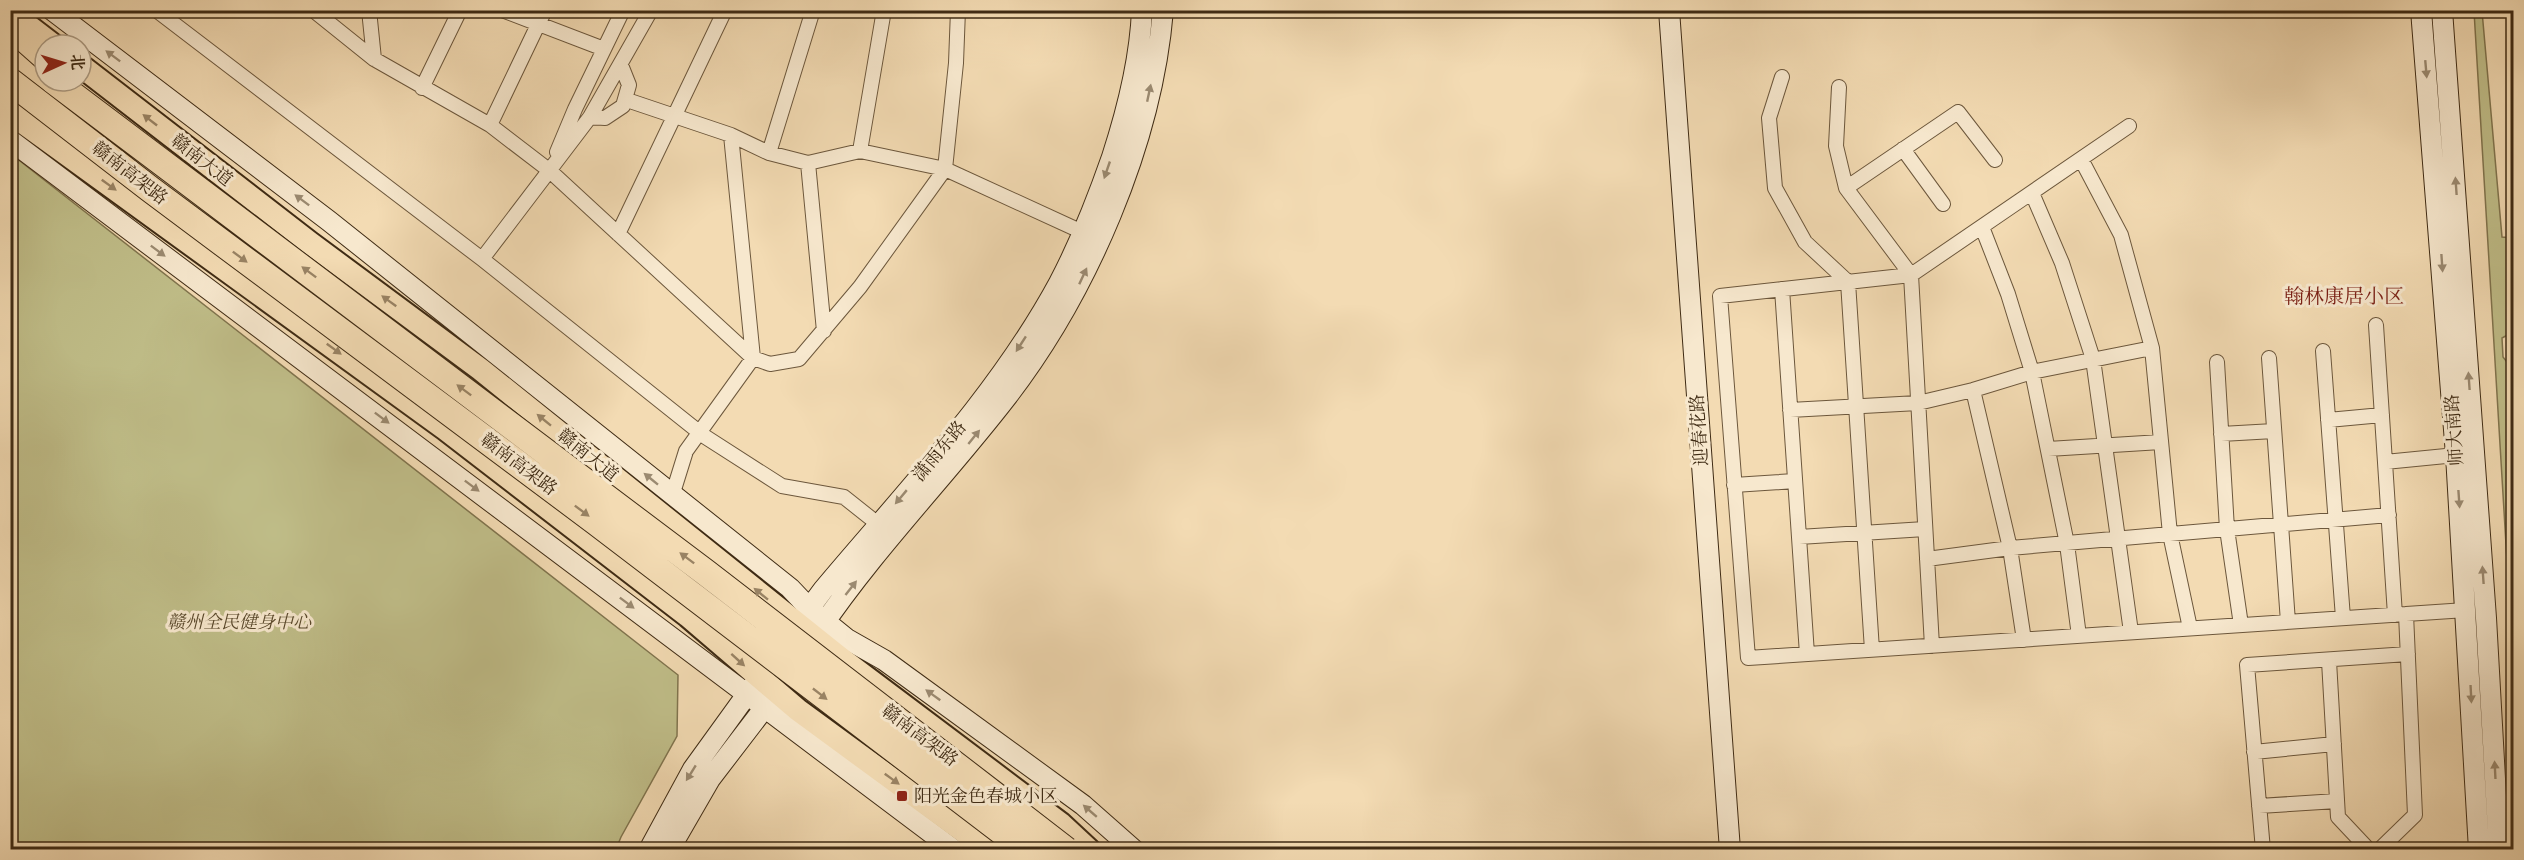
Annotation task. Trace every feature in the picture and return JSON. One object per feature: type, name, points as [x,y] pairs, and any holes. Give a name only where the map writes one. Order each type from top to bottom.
[{"type":"highway","points":[[10,26],[33,46]]},
{"type":"highway","points":[[10,49],[33,66]]},
{"type":"highway","name":"赣南高架路","points":[[10,81],[1026,849]]},
{"type":"highway","name":"赣南高架路","points":[[70,93],[1066,849]]},
{"type":"highway","points":[[88,93],[229,213]]},
{"type":"highway","points":[[10,98],[210,234]]},
{"type":"highway","points":[[1007,802],[1082,849]]},
{"type":"highway","points":[[993,824],[1016,849]]},
{"type":"main road","points":[[52,10],[329,221],[790,588],[812,623],[884,660],[1083,805],[1134,849]]},
{"type":"main road","name":"潇雨东路","points":[[812,623],[891,536],[964,450],[1026,370],[1077,290],[1130,95],[1142,10]]},
{"type":"main road","name":"潇雨东路","points":[[669,849],[763,693],[878,524],[950,439],[1010,361],[1119,190],[1148,98],[1162,10]]},
{"type":"main road","name":"迎春花路","points":[[1669,10],[1730,849]]},
{"type":"main road","name":"师大南路","points":[[2421,10],[2456,454],[2479,849]]},
{"type":"main road","name":"师大南路","points":[[2442,10],[2485,606],[2499,849]]},
{"type":"main road","points":[[11,11],[38,33]]},
{"type":"main road","name":"赣南大道","points":[[93,75],[310,243],[480,369],[812,623],[1089,849]]},
{"type":"main road","points":[[10,113],[444,428],[688,616],[763,693],[798,710],[989,849]]},
{"type":"main road","points":[[10,140],[763,693],[954,849]]},
{"type":"main road","name":"潇雨东路","points":[[649,849],[693,768],[763,693]]},
{"type":"street","points":[[156,10],[482,260],[699,431],[782,486],[844,497],[878,524]]},
{"type":"street","points":[[313,10],[374,59],[490,125],[550,171],[753,358],[770,364],[799,359],[860,286],[945,169],[956,63],[958,10]]},
{"type":"street","points":[[369,10],[374,59]]},
{"type":"street","points":[[422,88],[460,10]]},
{"type":"street","points":[[502,10],[537,26],[604,49]]},
{"type":"street","points":[[490,125],[545,10]]},
{"type":"street","points":[[550,171],[575,109],[623,10]]},
{"type":"street","points":[[482,260],[590,117],[651,10]]},
{"type":"street","points":[[618,234],[676,118],[725,10]]},
{"type":"street","points":[[769,153],[813,10]]},
{"type":"street","points":[[860,151],[884,10]]},
{"type":"street","points":[[590,117],[612,115],[627,100],[628,78],[621,65]]},
{"type":"street","points":[[1782,77],[1769,118],[1775,188],[1805,242],[1848,282],[1872,650]]},
{"type":"street","points":[[1839,87],[1836,146],[1846,188],[1911,275],[1932,646]]},
{"type":"street","points":[[627,100],[731,135],[769,153],[808,163],[860,151],[945,169],[1091,236]]},
{"type":"street","points":[[1846,188],[1958,112],[1995,160]]},
{"type":"street","points":[[2129,126],[1911,275],[1720,296],[1748,658],[2466,610]]},
{"type":"street","points":[[672,496],[686,451],[753,358],[731,135]]},
{"type":"street","points":[[1903,149],[1943,204]]},
{"type":"street","points":[[2081,159],[2121,236],[2152,348],[2170,534],[2190,628]]},
{"type":"street","points":[[808,163],[824,331]]},
{"type":"street","points":[[2032,193],[2062,263],[2093,358],[2120,539],[2131,632]]},
{"type":"street","points":[[1982,227],[2008,294],[2032,372],[2067,544],[2079,636]]},
{"type":"street","points":[[1782,290],[1807,654]]},
{"type":"street","points":[[2376,325],[2389,515],[2408,654],[2415,814],[2379,849]]},
{"type":"street","points":[[1790,410],[1918,403],[1973,390],[2032,372],[2152,348]]},
{"type":"street","points":[[2323,351],[2343,618]]},
{"type":"street","points":[[2269,358],[2288,622]]},
{"type":"street","points":[[2217,362],[2227,529],[2241,625]]},
{"type":"street","points":[[1973,390],[2010,548],[2024,640]]},
{"type":"street","points":[[2328,420],[2382,415]]},
{"type":"street","points":[[2221,434],[2274,431]]},
{"type":"street","points":[[2048,449],[2161,442]]},
{"type":"street","points":[[2385,462],[2456,454]]},
{"type":"street","points":[[1734,485],[1795,481]]},
{"type":"street","points":[[1927,559],[2010,548],[2389,515]]},
{"type":"street","points":[[1799,537],[1925,529]]},
{"type":"street","points":[[2263,849],[2247,666],[2408,654]]},
{"type":"street","points":[[2329,661],[2338,817],[2369,849]]},
{"type":"street","points":[[2254,752],[2334,744]]},
{"type":"street","points":[[2259,806],[2337,801]]},
{"type":"green space","points":[[2474,11],[2482,11],[2502,237],[2513,238],[2513,332],[2502,338],[2503,357],[2514,371],[2513,661]]},
{"type":"green space","name":"赣州全民健身中心","points":[[11,154],[678,675],[677,736],[616,849],[11,849]]},
{"type":"place","name":"阳光金色春城小区","points":[[902,796]]},
{"type":"district","name":"翰林康居小区","points":[[2344,296]]}]
